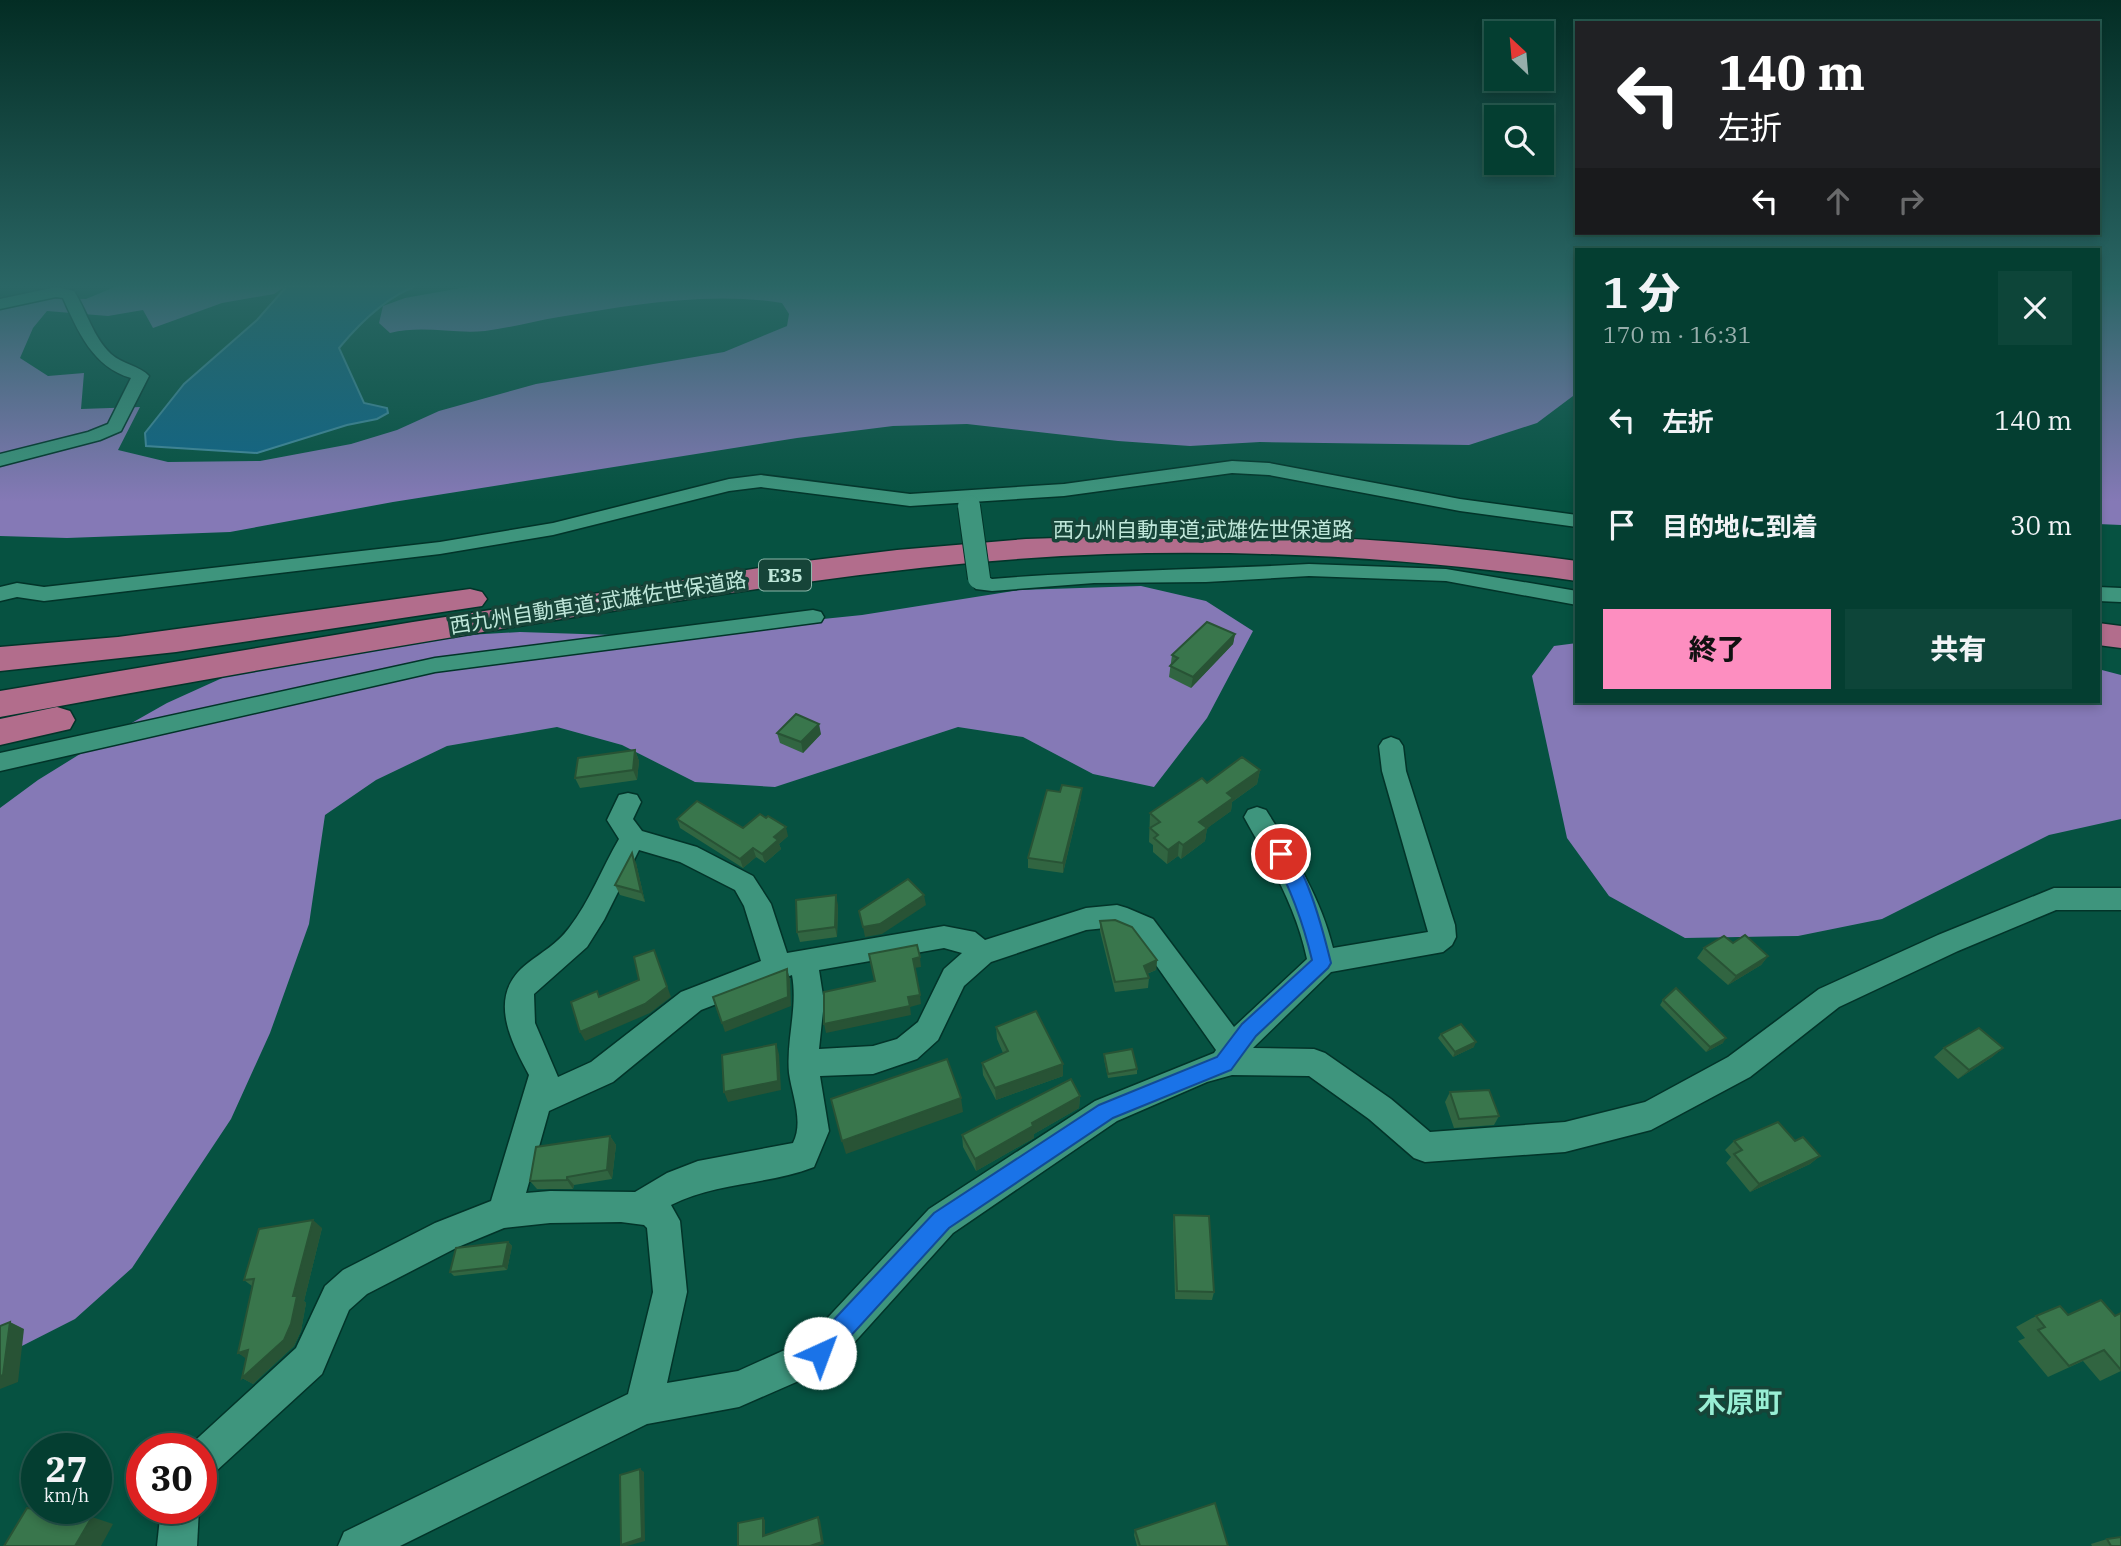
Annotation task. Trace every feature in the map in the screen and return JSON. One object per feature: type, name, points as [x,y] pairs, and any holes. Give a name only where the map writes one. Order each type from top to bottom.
[{"type":"highway","name":"西九州自動車道;武雄佐世保道路","points":[[0,704],[835,549],[1045,530],[1272,526],[1455,537],[1575,553]]},
{"type":"highway","name":"西九州自動車道;武雄佐世保道路","points":[[0,684],[572,597],[712,584],[945,555],[1166,543],[1273,543],[1373,548],[1575,571]]},
{"type":"highway","points":[[0,659],[63,655],[381,609],[572,597]]},
{"type":"highway","points":[[0,732],[224,686],[572,597]]},
{"type":"highway","points":[[2100,634],[2121,638]]},
{"type":"highway","points":[[2100,653],[2121,656]]},
{"type":"street","points":[[0,460],[94,436],[115,427],[141,376],[131,374],[104,358]]},
{"type":"street","points":[[0,594],[17,590],[44,594],[440,548],[553,529],[729,485],[761,481],[910,500],[968,502],[1113,485],[1232,467],[1269,469],[1460,505],[1575,522]]},
{"type":"street","points":[[968,502],[979,578],[983,584],[1309,570],[1446,575],[1575,598]]},
{"type":"street","points":[[2100,594],[2121,595]]},
{"type":"street","points":[[0,762],[435,665],[813,617]]},
{"type":"street","points":[[358,1546],[644,1406],[739,1388],[820,1353],[942,1221],[1106,1111],[1229,1057],[1249,1030],[1322,963],[1347,956],[1433,944],[1442,937],[1441,925],[1394,771],[1391,747]]},
{"type":"street","points":[[628,802],[620,820],[633,838],[688,854],[744,883],[790,964],[808,976],[811,1004],[807,1018],[804,1063],[813,1132],[803,1156],[682,1180],[660,1191],[640,1208]]},
{"type":"street","points":[[1257,817],[1292,872],[1318,940],[1322,963]]},
{"type":"street","points":[[504,1212],[544,1074],[521,1027],[517,1003],[533,975],[567,950],[589,923],[633,838]]},
{"type":"street","points":[[804,1063],[873,1060],[906,1051],[928,1031],[954,978],[981,953],[1086,919],[1117,916],[1130,919],[1143,927],[1154,940],[1232,1061],[1314,1063],[1380,1109],[1424,1146],[1565,1137],[1651,1115],[1739,1067],[1829,998],[1948,943],[2054,900],[2121,899]]},
{"type":"street","points":[[537,1101],[602,1072],[691,1000],[790,964],[944,937],[965,940],[981,953]]},
{"type":"street","points":[[217,1445],[310,1361],[337,1298],[355,1282],[447,1235],[504,1212],[550,1207],[640,1208],[652,1210],[663,1221],[670,1292],[644,1406]]},
{"type":"street","points":[[177,1546],[179,1524]]},
{"type":"shaded area","points":[[0,358],[20,358],[48,376],[84,373],[81,409],[140,407],[118,450],[168,462],[260,461],[351,444],[397,430],[439,411],[536,384],[688,358],[1575,358],[1575,394],[1537,423],[1469,445],[1260,442],[1190,446],[967,424],[893,426],[797,438],[393,502],[230,532],[67,538],[0,536]]},
{"type":"shaded area","points":[[2100,358],[2121,358],[2121,525],[2100,524]]},
{"type":"shaded area","points":[[1141,586],[1206,601],[1253,631],[1207,718],[1154,787],[1093,774],[1023,737],[958,727],[775,787],[695,782],[622,745],[557,727],[447,746],[376,780],[325,815],[309,924],[270,1033],[231,1119],[132,1268],[75,1319],[14,1350],[0,1349],[0,808],[38,780],[167,703],[231,674],[417,638],[520,632],[613,635],[714,630],[862,615],[1019,590]]},
{"type":"shaded area","points":[[1575,643],[1575,703],[2100,703],[2100,670],[2121,675],[2121,819],[2049,835],[1882,919],[1798,936],[1685,938],[1609,896],[1567,838],[1532,676],[1554,646]]},
{"type":"water","points":[[213,358],[344,358],[364,403],[387,408],[388,413],[377,419],[347,425],[257,453],[146,446],[145,433],[184,384]]},
{"type":"building","points":[[1207,622],[1235,634],[1193,677],[1170,666],[1178,658],[1172,655]]},
{"type":"building","points":[[796,714],[819,724],[801,742],[777,733]]},
{"type":"building","points":[[635,750],[633,770],[575,778],[578,758]]},
{"type":"building","points":[[1242,757],[1260,770],[1227,793],[1233,798],[1199,822],[1207,828],[1183,845],[1179,842],[1168,850],[1154,838],[1158,835],[1150,828],[1160,822],[1150,813],[1202,778],[1207,783]]},
{"type":"building","points":[[1062,785],[1082,788],[1063,863],[1028,858],[1047,790],[1060,792]]},
{"type":"building","points":[[697,801],[743,828],[760,814],[786,827],[774,837],[778,840],[762,854],[753,848],[740,859],[677,819]]},
{"type":"building","points":[[632,853],[641,892],[615,885]]},
{"type":"building","points":[[908,879],[924,895],[880,924],[863,927],[859,911]]},
{"type":"building","points":[[836,895],[835,927],[797,932],[796,900]]},
{"type":"building","points":[[1115,920],[1132,927],[1157,960],[1144,966],[1149,978],[1115,982],[1100,921]]},
{"type":"building","points":[[1745,935],[1768,956],[1736,976],[1704,948],[1724,936],[1733,943]]},
{"type":"building","points":[[917,945],[920,957],[913,959],[920,995],[908,997],[910,1006],[824,1024],[824,992],[875,981],[869,954]]},
{"type":"building","points":[[654,950],[667,987],[645,1004],[580,1032],[571,1002],[597,991],[599,997],[639,980],[634,957]]},
{"type":"building","points":[[787,969],[788,997],[722,1023],[713,997]]},
{"type":"building","points":[[1676,988],[1726,1038],[1710,1047],[1663,1000]]},
{"type":"building","points":[[1036,1011],[1063,1064],[995,1088],[982,1063],[1008,1051],[996,1027]]},
{"type":"building","points":[[1461,1024],[1476,1042],[1455,1052],[1441,1034]]},
{"type":"building","points":[[1979,1028],[2003,1048],[1969,1070],[1944,1048]]},
{"type":"building","points":[[776,1044],[778,1081],[724,1092],[722,1055]]},
{"type":"building","points":[[1132,1049],[1137,1069],[1108,1074],[1104,1054]]},
{"type":"building","points":[[947,1059],[961,1098],[842,1141],[831,1099]]},
{"type":"building","points":[[1071,1079],[1080,1096],[975,1159],[962,1135]]},
{"type":"building","points":[[1489,1090],[1499,1116],[1459,1119],[1450,1092]]},
{"type":"building","points":[[1778,1122],[1795,1141],[1803,1137],[1820,1156],[1759,1184],[1734,1154],[1742,1150],[1734,1141]]},
{"type":"building","points":[[610,1136],[607,1170],[567,1177],[567,1180],[530,1181],[536,1147]]},
{"type":"building","points":[[1174,1215],[1209,1216],[1214,1292],[1177,1291]]},
{"type":"building","points":[[313,1220],[293,1296],[297,1296],[291,1324],[284,1340],[242,1378],[248,1350],[238,1353],[254,1279],[244,1280],[259,1229]]},
{"type":"building","points":[[508,1242],[503,1266],[450,1272],[456,1248]]},
{"type":"building","points":[[2101,1300],[2115,1316],[2121,1313],[2121,1370],[2104,1350],[2069,1366],[2038,1330],[2045,1327],[2036,1316],[2060,1306],[2068,1315]]},
{"type":"building","points":[[10,1322],[3,1375],[0,1376],[0,1326]]},
{"type":"building","points":[[640,1469],[642,1538],[621,1545],[620,1475]]},
{"type":"building","points":[[1215,1503],[1228,1546],[1140,1546],[1135,1530]]},
{"type":"building","points":[[818,1517],[822,1542],[810,1546],[738,1546],[738,1523],[763,1518],[763,1536]]},
{"type":"building","points":[[21,1518],[21,1524],[88,1524],[75,1546],[4,1546]]},
{"type":"building","points":[[2121,1537],[2121,1546],[2111,1546],[2107,1539]]},
{"type":"district","name":"木原町","points":[[1740,1402]]},
{"type":"route","points":[[820,1353],[942,1221],[1106,1111],[1202,1070],[1224,1064],[1249,1030],[1322,963],[1311,920],[1292,872],[1281,854]]}]
